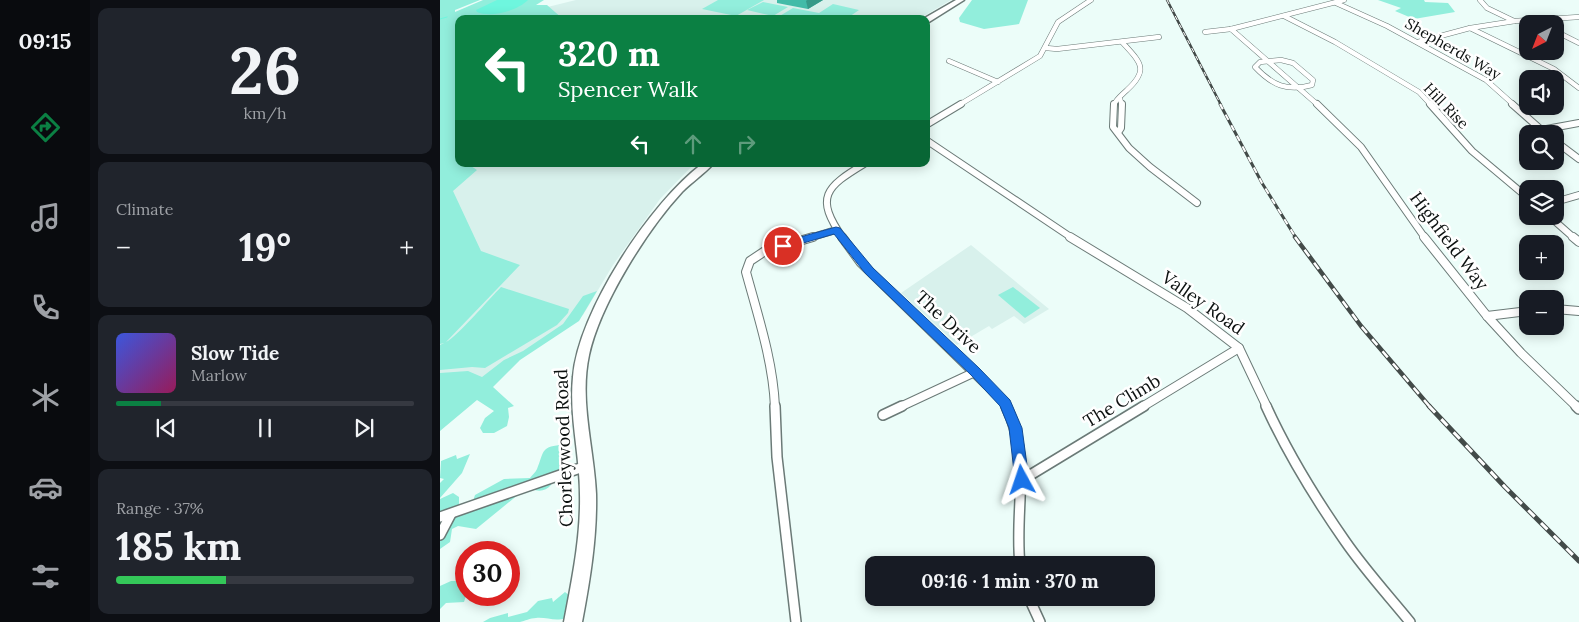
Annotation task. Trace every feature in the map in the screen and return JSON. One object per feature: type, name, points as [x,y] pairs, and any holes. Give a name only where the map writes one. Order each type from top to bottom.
[{"type":"main road","points":[[930,18],[961,0]]},
{"type":"main road","name":"Chorleywood Road","points":[[573,622],[587,537],[588,494],[579,400],[579,378],[591,325],[607,293],[665,205],[689,179],[704,167]]},
{"type":"street","points":[[930,123],[1040,56],[1046,48],[1058,22],[1091,0]]},
{"type":"street","points":[[1205,32],[1232,28],[1344,0]]},
{"type":"street","points":[[1480,0],[1487,8],[1515,21]]},
{"type":"street","name":"Shepherds Way","points":[[1336,3],[1418,42],[1489,82],[1535,125]]},
{"type":"street","name":"Hill Rise","points":[[1284,16],[1335,42],[1419,92],[1472,151],[1519,190]]},
{"type":"street","points":[[1564,18],[1579,17]]},
{"type":"street","points":[[1418,42],[1470,28],[1519,21]]},
{"type":"street","name":"Highfield Way","points":[[1232,28],[1361,147],[1423,235],[1488,316],[1521,353],[1579,409]]},
{"type":"street","points":[[1470,28],[1554,69],[1579,88]]},
{"type":"street","points":[[1564,36],[1579,44]]},
{"type":"street","points":[[1046,48],[1057,49],[1159,37]]},
{"type":"street","points":[[1122,42],[1140,62],[1141,70],[1138,80],[1114,103],[1113,127],[1119,131],[1124,142],[1135,154],[1197,203]]},
{"type":"street","points":[[1281,60],[1292,62],[1314,82],[1310,86],[1299,88],[1287,89],[1276,86],[1255,67],[1258,63],[1269,61],[1281,60]]},
{"type":"street","points":[[949,61],[998,82]]},
{"type":"street","points":[[1564,127],[1579,123]]},
{"type":"street","name":"Valley Road","points":[[930,143],[1070,237],[1187,308],[1239,348],[1285,447],[1306,483],[1346,543],[1410,622]]},
{"type":"street","points":[[1564,148],[1579,159]]},
{"type":"street","name":"The Drive","points":[[859,167],[840,178],[828,192],[828,213],[836,230],[872,273],[975,372],[1005,403],[1012,415],[1016,428],[1022,480],[1019,556]]},
{"type":"street","points":[[1564,199],[1579,195]]},
{"type":"street","points":[[1559,225],[1579,242]]},
{"type":"street","points":[[796,622],[777,457],[774,385],[767,350],[746,272],[747,267],[756,256],[765,251],[836,230]]},
{"type":"street","points":[[1564,310],[1579,311]]},
{"type":"street","points":[[1488,316],[1519,312]]},
{"type":"street","name":"The Climb","points":[[1022,480],[1239,348]]},
{"type":"street","points":[[882,415],[975,372]]},
{"type":"street","points":[[440,518],[586,466]]},
{"type":"street","points":[[440,535],[450,514]]},
{"type":"street","points":[[1033,606],[1040,622]]},
{"type":"shaded area","points":[[440,0],[480,0],[455,10],[455,12],[483,0],[544,0],[536,5],[547,5],[558,15],[455,15],[455,167],[472,167],[477,170],[453,191],[481,251],[520,265],[446,342],[501,287],[569,309],[568,313],[557,325],[485,368],[472,367],[440,370],[440,345],[444,343],[440,344]]},
{"type":"shaded area","points":[[497,0],[528,0],[511,10],[496,14],[477,12],[476,10]]},
{"type":"shaded area","points":[[576,0],[951,0],[926,15],[515,15]]},
{"type":"shaded area","points":[[718,0],[764,0],[738,15],[702,9]]},
{"type":"shaded area","points":[[972,0],[1028,0],[1019,24],[984,29],[960,22],[959,18]]},
{"type":"shaded area","points":[[1378,0],[1424,0],[1425,2],[1448,3],[1455,12],[1414,19],[1395,11],[1401,8]]},
{"type":"shaded area","points":[[763,2],[788,7],[775,15],[747,10]]},
{"type":"shaded area","points":[[833,4],[859,10],[852,15],[781,15],[793,8],[819,13]]},
{"type":"shaded area","points":[[440,18],[455,20],[455,167],[691,167],[660,199],[613,265],[583,315],[440,411]]},
{"type":"shaded area","points":[[971,245],[1049,309],[1024,324],[1014,316],[992,329],[989,326],[957,345],[901,293]]},
{"type":"shaded area","points":[[1013,287],[1040,308],[1025,318],[998,295]]},
{"type":"shaded area","points":[[597,291],[579,321],[520,360],[493,387],[514,406],[508,408],[507,426],[494,433],[483,433],[480,428],[485,418],[494,411],[477,400],[440,431],[440,373],[468,371],[482,377],[504,360],[523,351],[563,324],[583,296]]},
{"type":"shaded area","points":[[560,445],[568,453],[560,472],[551,480],[551,485],[547,489],[532,489],[519,494],[476,529],[458,526],[452,529],[450,542],[440,549],[440,530],[455,514],[472,504],[475,495],[504,479],[530,478],[546,449]]},
{"type":"shaded area","points":[[470,454],[462,473],[440,498],[440,483],[444,479],[440,478],[441,461],[456,455],[457,459]]},
{"type":"shaded area","points":[[453,493],[459,497],[459,505],[453,515],[440,519],[440,499]]},
{"type":"shaded area","points":[[455,581],[455,602],[446,603],[440,609],[440,586]]},
{"type":"shaded area","points":[[565,592],[570,596],[566,618],[558,620],[534,618],[520,622],[483,622],[508,613],[508,617],[527,612],[538,601],[552,598],[553,602]]},
{"type":"waterway","points":[[440,19],[447,17]]},
{"type":"railway","points":[[1167,0],[1221,105]]},
{"type":"railway","points":[[1220,104],[1262,183],[1296,238]]},
{"type":"railway","points":[[1295,237],[1361,326],[1430,407]]},
{"type":"railway","points":[[1429,406],[1505,487],[1579,561]]},
{"type":"route","points":[[783,246],[836,230],[861,263],[1005,403],[1012,415],[1016,428],[1022,480]]}]
